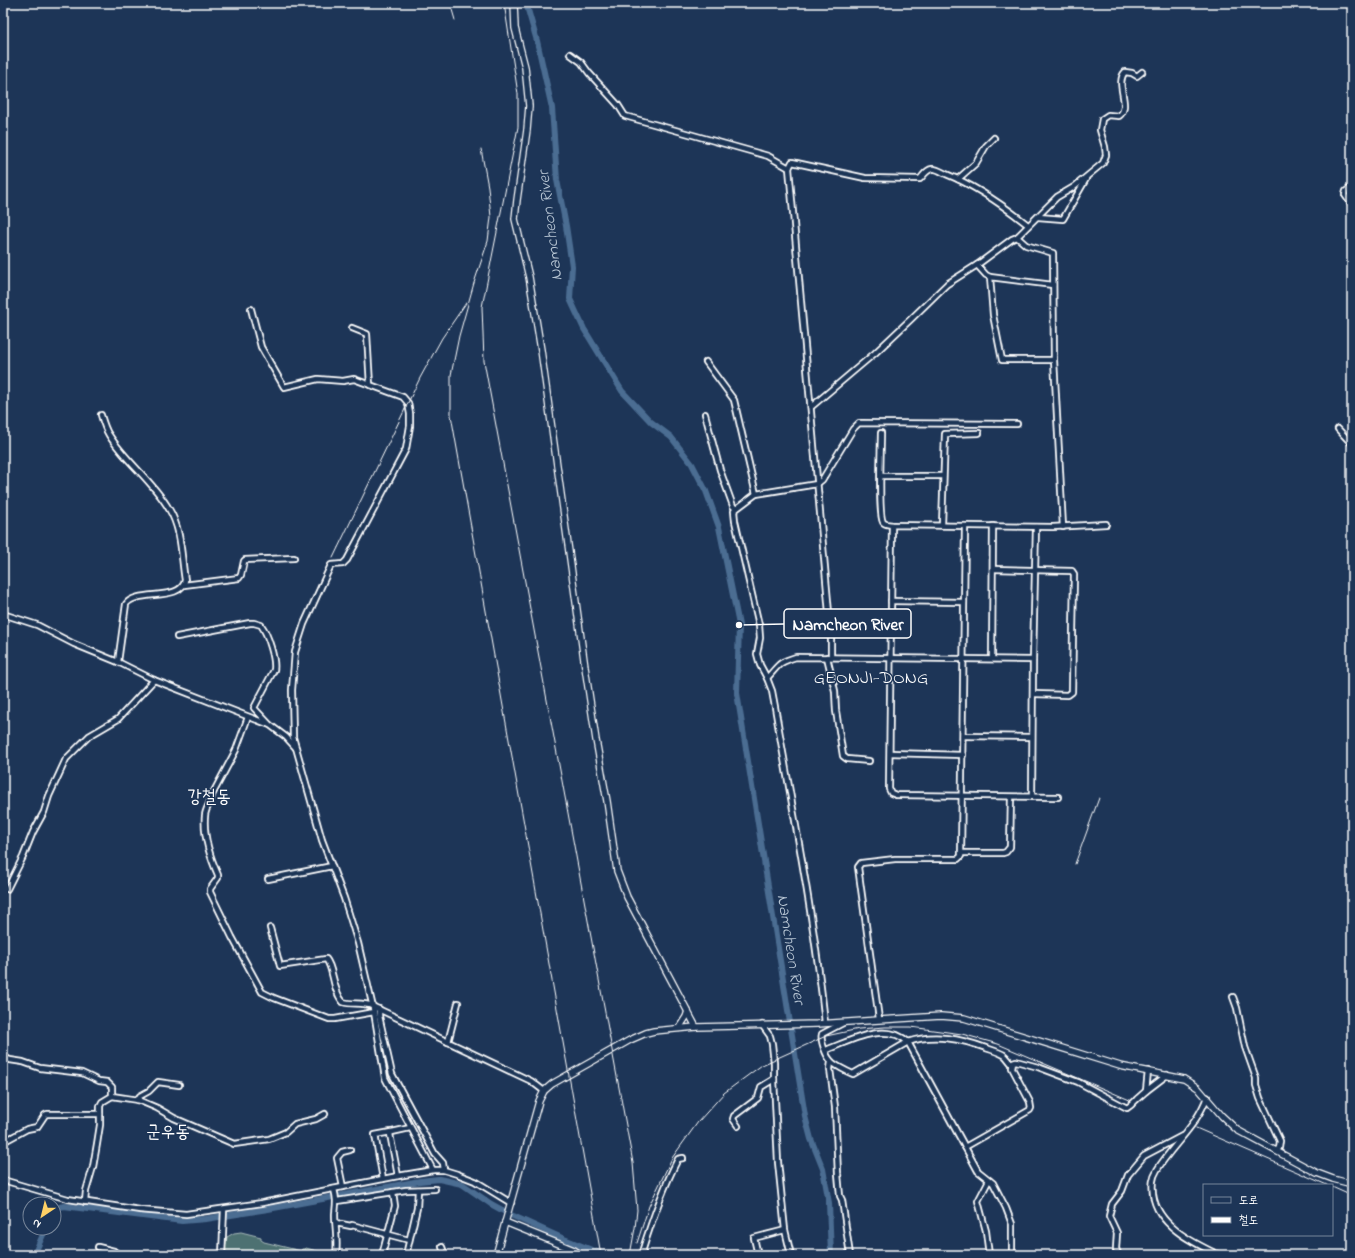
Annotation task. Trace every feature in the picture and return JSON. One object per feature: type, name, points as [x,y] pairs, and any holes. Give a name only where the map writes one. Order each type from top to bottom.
[{"type":"main road","points":[[514,3],[515,28],[525,67],[529,106],[515,219],[529,277],[541,350],[585,667],[617,871],[627,896],[696,1027]]},
{"type":"main road","points":[[679,1028],[686,1017],[688,1010]]},
{"type":"main road","points":[[496,1255],[539,1101],[544,1091],[568,1074],[646,1033],[679,1028],[771,1024],[817,1024],[941,1016],[958,1017],[1120,1066],[1189,1081],[1207,1097],[1222,1116],[1237,1130],[1328,1178],[1352,1184]]},
{"type":"main road","points":[[506,1220],[582,1255]]},
{"type":"street","points":[[570,54],[581,62],[618,105],[625,116],[768,156],[790,168]]},
{"type":"street","points":[[811,407],[880,348],[947,284],[1017,237],[1056,197],[1074,187],[1103,163],[1105,159],[1105,147],[1100,128],[1102,119],[1108,115],[1119,116],[1123,112],[1122,75],[1125,72],[1128,72],[1137,76],[1142,72]]},
{"type":"street","points":[[958,179],[976,163],[986,146],[994,138]]},
{"type":"street","points":[[869,761],[846,759],[843,756],[836,711],[835,691],[829,657],[831,635],[790,168],[792,162],[795,162],[871,179],[920,178],[926,171],[935,169],[958,179],[1003,206],[1028,225]]},
{"type":"street","points":[[1038,217],[1063,219],[1084,182],[1093,172]]},
{"type":"street","points":[[1352,187],[1346,191],[1345,195],[1352,205]]},
{"type":"street","points":[[1017,237],[1026,244],[1053,253],[1054,360],[1063,527]]},
{"type":"street","points":[[977,265],[986,275],[990,277],[1053,285]]},
{"type":"street","points":[[990,277],[993,315],[1002,360],[1054,360]]},
{"type":"street","points":[[251,308],[261,347],[284,387],[312,380],[325,379],[343,381],[354,379],[403,397],[408,403],[410,426],[406,449],[347,560],[343,564],[331,565],[308,613],[297,643],[292,690],[293,738],[322,840],[356,932],[374,1012],[382,1069],[410,1128],[433,1170]]},
{"type":"street","points":[[352,328],[367,334],[370,385]]},
{"type":"street","points":[[706,362],[734,400],[756,494]]},
{"type":"street","points":[[705,414],[720,470],[733,506],[736,509]]},
{"type":"street","points":[[101,415],[105,428],[112,440],[170,509],[178,529],[185,580],[181,589],[167,593],[134,598],[127,602],[118,662]]},
{"type":"street","points":[[825,1023],[820,972],[775,707],[772,691],[760,665],[757,654],[760,638],[759,625],[734,521],[734,511],[756,494],[817,484],[822,480],[853,428],[859,423],[1017,424]]},
{"type":"street","points":[[1338,429],[1352,444]]},
{"type":"street","points":[[881,433],[882,516],[885,524],[1063,527],[1106,524]]},
{"type":"street","points":[[942,525],[945,434],[979,433]]},
{"type":"street","points":[[881,476],[943,476]]},
{"type":"street","points":[[892,525],[889,789],[893,795],[1058,797]]},
{"type":"street","points":[[879,1019],[858,867],[861,863],[895,858],[958,859],[962,853],[965,526]]},
{"type":"street","points":[[992,660],[993,526]]},
{"type":"street","points":[[1032,797],[1036,527]]},
{"type":"street","points":[[184,585],[239,578],[245,560],[294,558]]},
{"type":"street","points":[[993,569],[1072,571],[1074,574],[1073,689],[1071,694],[1068,695],[1034,694]]},
{"type":"street","points":[[892,601],[964,602]]},
{"type":"street","points":[[3,614],[37,625],[74,644],[118,662],[154,680],[270,725]]},
{"type":"street","points":[[177,637],[254,623],[261,625],[268,640],[275,666],[254,708],[270,725],[286,737],[297,750]]},
{"type":"street","points":[[767,678],[780,662],[796,656],[1033,660]]},
{"type":"street","points":[[7,889],[23,857],[33,832],[44,812],[66,759],[89,736],[118,719],[154,680]]},
{"type":"street","points":[[248,717],[236,750],[212,796],[205,815],[210,856],[218,875],[218,878],[210,889],[210,892],[232,937],[264,994],[329,1019],[374,1012]]},
{"type":"street","points":[[963,736],[1032,737]]},
{"type":"street","points":[[890,753],[963,755]]},
{"type":"street","points":[[962,853],[1004,853],[1008,850],[1010,847],[1011,797]]},
{"type":"street","points":[[268,879],[332,866]]},
{"type":"street","points":[[270,928],[280,966],[326,959],[333,982],[343,1002],[349,1004],[362,1003],[379,1009],[531,1081],[544,1091]]},
{"type":"street","points":[[1233,997],[1237,1008],[1245,1047],[1256,1078],[1256,1085],[1260,1098],[1278,1136],[1280,1144],[1276,1151]]},
{"type":"street","points":[[448,1042],[458,1003]]},
{"type":"street","points":[[379,1009],[378,1016],[391,1070],[435,1154],[444,1163],[444,1170]]},
{"type":"street","points":[[846,1022],[822,1034],[821,1042],[831,1062],[830,1069],[835,1107],[840,1196],[842,1200],[850,1255]]},
{"type":"street","points":[[762,1025],[770,1036],[772,1044],[778,1162],[785,1230],[791,1255]]},
{"type":"street","points":[[826,1050],[861,1036],[876,1034],[894,1034],[904,1038],[908,1042],[978,1171],[993,1183],[1001,1196],[1010,1217],[1013,1234],[1012,1251],[1014,1255]]},
{"type":"street","points":[[831,1062],[853,1074],[908,1042],[916,1039],[932,1037],[953,1038],[1003,1054],[1012,1064],[1012,1068],[1030,1102],[1031,1108],[1030,1110],[965,1147]]},
{"type":"street","points":[[3,1057],[40,1068],[82,1073],[110,1084],[113,1089],[112,1096]]},
{"type":"street","points":[[1012,1064],[1016,1061],[1021,1062],[1078,1082],[1127,1108],[1167,1075]]},
{"type":"street","points":[[1146,1091],[1148,1071]]},
{"type":"street","points":[[738,1126],[734,1116],[758,1098],[763,1084],[774,1079]]},
{"type":"street","points":[[137,1100],[158,1082],[179,1085]]},
{"type":"street","points":[[85,1202],[100,1125],[100,1106],[102,1102],[112,1096],[137,1100],[234,1144],[269,1139],[286,1132],[295,1124],[316,1119],[325,1114]]},
{"type":"street","points":[[1207,1097],[1203,1108],[1158,1169],[1153,1177],[1152,1185],[1154,1203],[1174,1229],[1197,1244],[1219,1255]]},
{"type":"street","points":[[401,1109],[408,1104]]},
{"type":"street","points":[[3,1142],[27,1129],[37,1127],[47,1114],[100,1114]]},
{"type":"street","points":[[383,1179],[375,1135],[410,1128]]},
{"type":"street","points":[[391,1132],[390,1134],[398,1176]]},
{"type":"street","points":[[1119,1255],[1116,1248],[1117,1233],[1110,1216],[1112,1204],[1122,1191],[1128,1175],[1144,1156],[1185,1134]]},
{"type":"street","points":[[343,1187],[337,1158],[342,1152],[350,1150]]},
{"type":"street","points":[[643,1255],[642,1252],[663,1189],[678,1159],[683,1158]]},
{"type":"street","points":[[3,1180],[56,1196],[85,1202],[181,1214],[224,1211],[335,1192],[343,1187],[398,1176],[433,1170],[444,1170],[475,1181],[510,1205]]},
{"type":"street","points":[[989,1180],[978,1201],[986,1231],[989,1255]]},
{"type":"street","points":[[337,1201],[393,1192],[435,1189]]},
{"type":"street","points":[[406,1255],[417,1208],[418,1190]]},
{"type":"street","points":[[335,1192],[337,1201],[336,1255]]},
{"type":"street","points":[[382,1255],[395,1206],[393,1192]]},
{"type":"street","points":[[222,1255],[224,1211]]},
{"type":"street","points":[[336,1223],[352,1225],[409,1240]]},
{"type":"street","points":[[758,1255],[754,1238],[785,1230]]},
{"type":"street","points":[[98,1247],[110,1250],[119,1255]]},
{"type":"street","points":[[442,1247],[445,1255]]},
{"type":"green space","points":[[241,1232],[261,1237],[261,1240],[264,1242],[301,1251],[302,1249],[306,1248],[324,1253],[326,1255],[224,1255],[227,1237],[234,1233]]},
{"type":"waterway","name":"Namcheon River","points":[[526,3],[537,41],[552,108],[557,180],[572,266],[570,299],[584,329],[622,391],[651,422],[671,437],[692,464],[706,491],[719,527],[739,625],[737,693],[805,1116],[811,1139],[823,1169],[829,1203],[831,1255]]},
{"type":"waterway","points":[[62,1206],[182,1221],[206,1219],[268,1209],[420,1181],[439,1179],[462,1184],[491,1204],[511,1215],[564,1239],[597,1252],[611,1255]]},
{"type":"waterway","points":[[34,1255],[42,1236]]},
{"type":"railway","points":[[450,3],[455,20]]},
{"type":"railway","points":[[504,3],[518,94],[518,127],[482,307],[484,361],[633,1163],[637,1210],[630,1255]]},
{"type":"railway","points":[[481,149],[488,187],[491,217],[488,241],[459,336],[451,375],[451,415],[601,1255]]},
{"type":"railway","points":[[333,558],[420,378],[442,338],[466,303]]},
{"type":"railway","points":[[1075,864],[1099,798]]},
{"type":"railway","points":[[637,1243],[649,1206],[672,1158],[698,1122],[724,1093],[762,1065],[826,1036],[859,1029],[885,1027],[911,1027],[962,1034],[998,1044],[1132,1101]]},
{"type":"railway","points":[[1196,1128],[1325,1184]]},
{"type":"railway","points":[[1333,1187],[1352,1196]]},
{"type":"place","name":"Namcheon River","points":[[739,625]]},
{"type":"district","name":"GEONJI-DONG","points":[[871,677]]},
{"type":"district","name":"강철동","points":[[209,796]]},
{"type":"district","name":"군우동","points":[[168,1131]]}]
